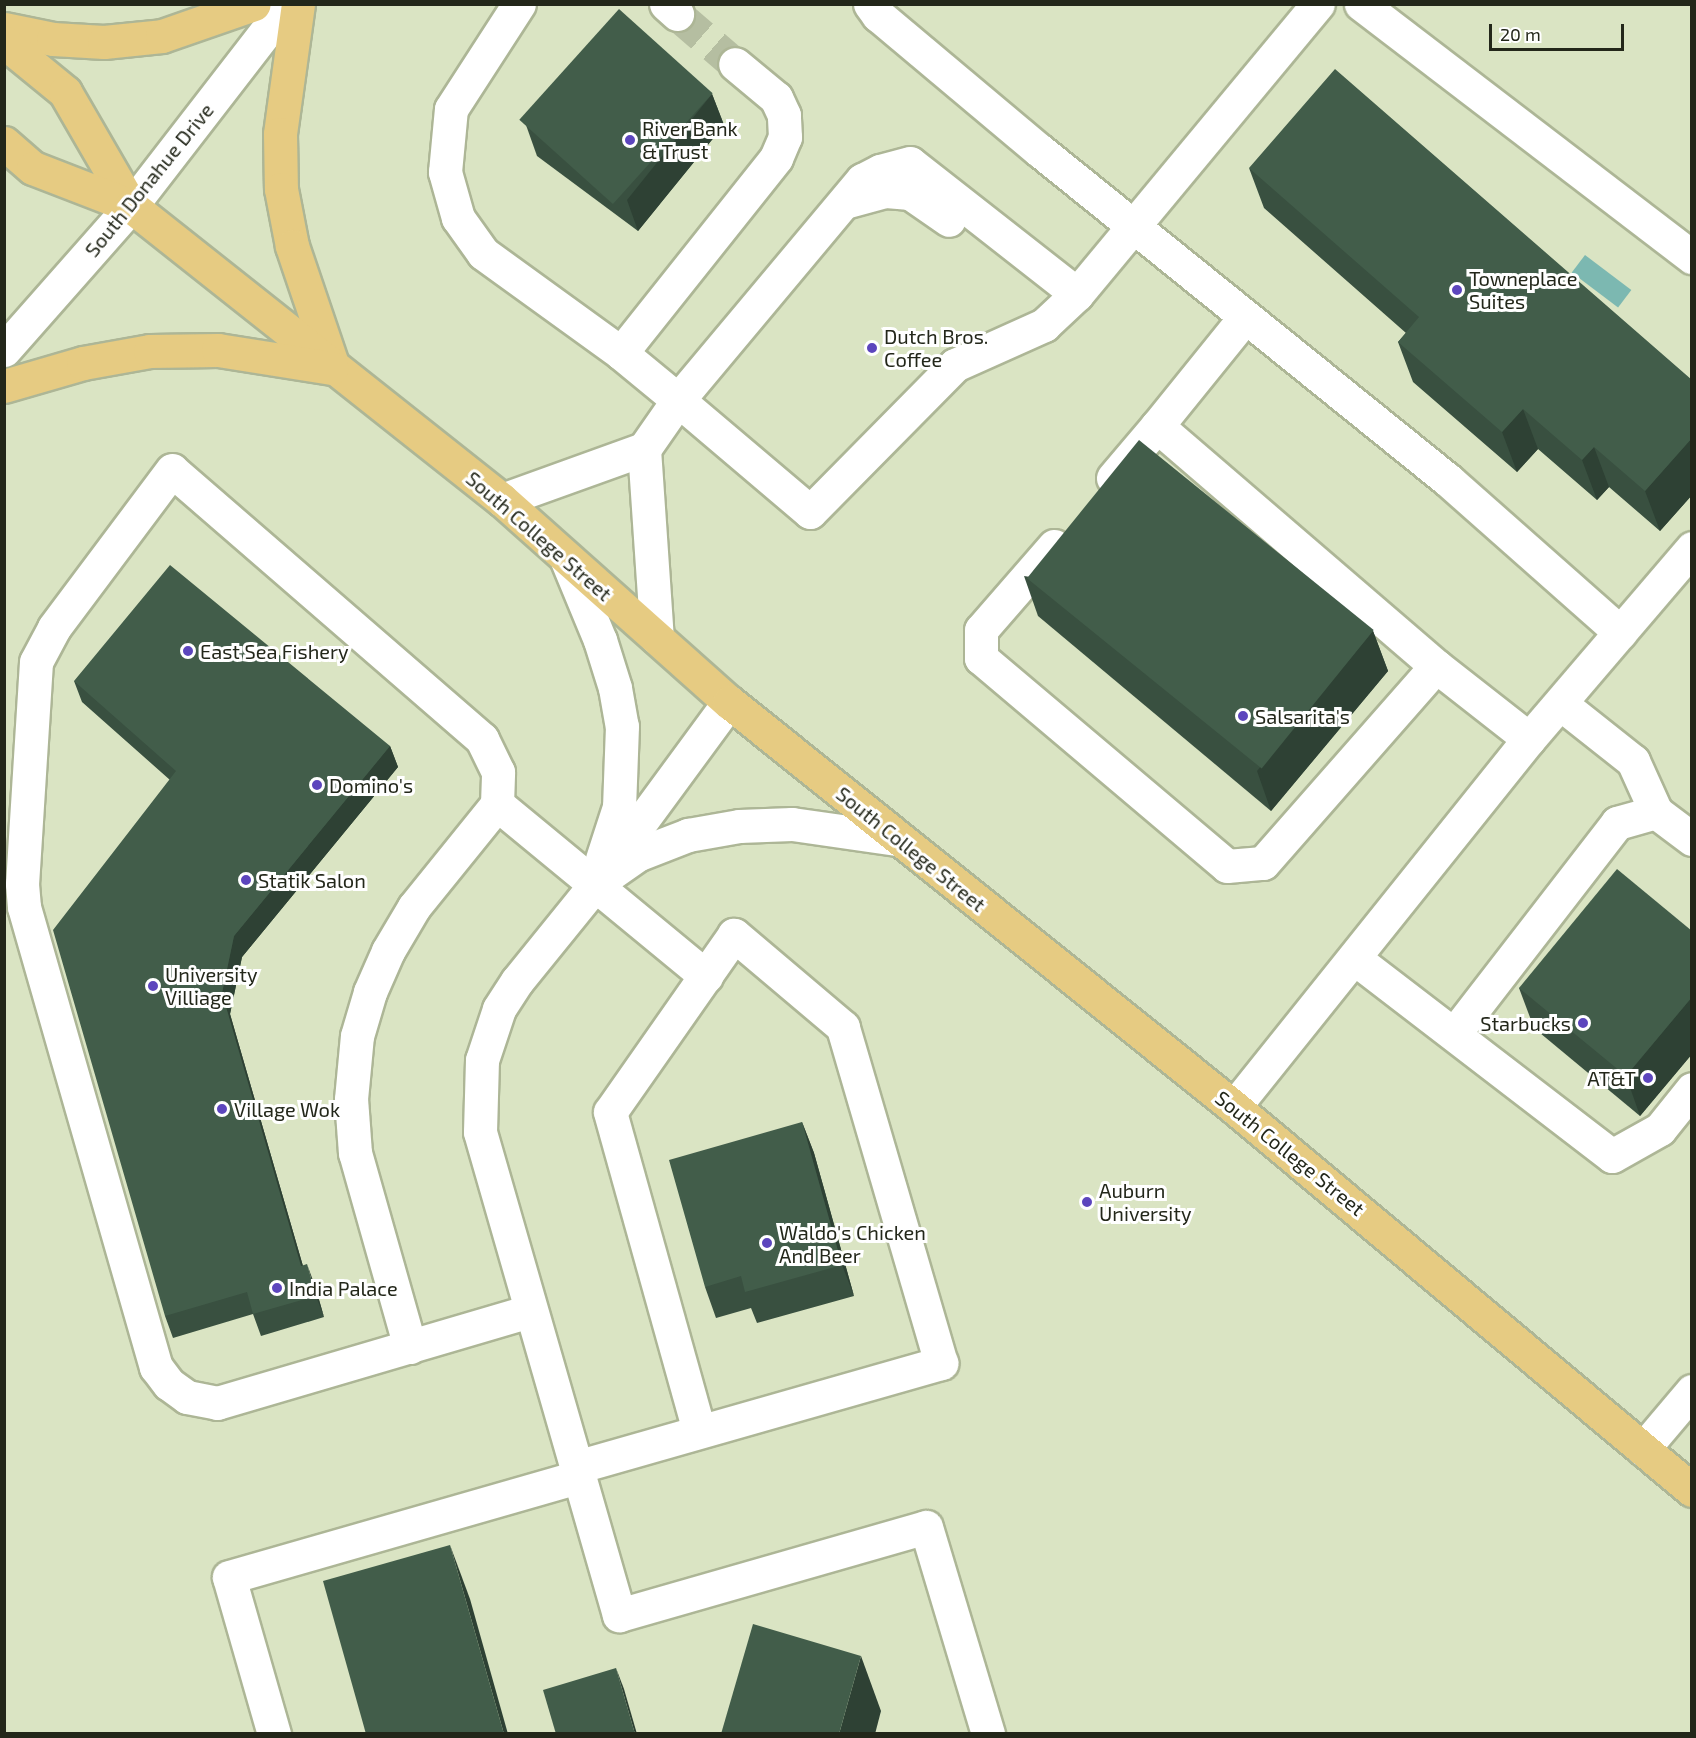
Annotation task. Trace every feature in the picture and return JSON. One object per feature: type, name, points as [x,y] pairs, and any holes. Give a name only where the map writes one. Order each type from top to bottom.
[{"type":"main road","points":[[4,29],[53,39],[105,42],[162,36],[254,4]]},
{"type":"main road","points":[[4,386],[83,363],[150,351],[218,350],[334,368],[292,246],[281,189],[280,134],[298,4]]},
{"type":"main road","name":"South College Street","points":[[4,42],[65,92],[131,206]]},
{"type":"main road","name":"South College Street","points":[[4,143],[33,168],[131,206],[502,500],[729,702],[1234,1107],[1692,1490]]},
{"type":"street","name":"South Donahue Drive","points":[[4,350],[131,206],[287,4]]},
{"type":"street","points":[[519,4],[451,109],[445,172],[458,218],[483,253],[621,353],[810,512],[955,365],[1044,325],[1068,302],[1318,4]]},
{"type":"street","points":[[870,4],[887,22],[1133,226],[1448,480],[1620,632]]},
{"type":"street","points":[[1361,4],[1692,257]]},
{"type":"street","points":[[621,353],[776,158],[785,137],[783,115],[776,98],[735,64]]},
{"type":"street","points":[[502,500],[645,449],[678,400],[862,180],[910,163],[1068,302]]},
{"type":"street","points":[[1096,497],[1245,317]]},
{"type":"street","points":[[1157,426],[1436,666],[1529,739]]},
{"type":"street","points":[[645,449],[657,638]]},
{"type":"street","points":[[410,1347],[355,1153],[351,1099],[357,1036],[388,951],[414,907],[497,804],[498,772],[482,739],[172,470],[54,627],[36,662],[22,884],[24,907],[156,1367],[169,1384],[187,1396],[217,1402],[410,1347],[530,1311]]},
{"type":"street","points":[[1073,524],[981,630],[981,658],[1227,866],[1263,863],[1436,666]]},
{"type":"street","points":[[1234,1107],[1529,739],[1692,548]]},
{"type":"street","points":[[566,558],[600,640],[615,688],[622,726],[619,807],[594,886]]},
{"type":"street","points":[[729,702],[594,886],[517,981],[499,1009],[482,1060],[480,1132],[619,1615],[926,1527],[988,1734]]},
{"type":"street","points":[[1561,704],[1633,761],[1656,812],[1692,839]]},
{"type":"street","points":[[497,804],[706,976]]},
{"type":"street","points":[[1454,1034],[1617,823],[1656,812]]},
{"type":"street","points":[[594,886],[639,854],[688,835],[739,826],[792,824],[898,839]]},
{"type":"street","points":[[274,1734],[229,1577],[577,1472],[699,1430],[941,1362],[843,1027],[734,935],[610,1112],[699,1430]]},
{"type":"street","points":[[1354,958],[1612,1156],[1660,1129],[1692,1089]]},
{"type":"street","points":[[1643,1449],[1692,1391]]},
{"type":"water","points":[[1585,255],[1631,290],[1618,307],[1572,273]]},
{"type":"building","name":"River Bank & Trust","points":[[619,9],[713,93],[613,204],[519,120]]},
{"type":"building","name":"Towneplace Suites","points":[[1335,69],[1692,380],[1692,438],[1645,491],[1594,447],[1582,460],[1523,409],[1502,432],[1398,342],[1419,317],[1249,168]]},
{"type":"building","points":[[1139,440],[1374,630],[1262,768],[1027,578]]},
{"type":"building","name":"University Villiage","points":[[170,565],[390,746],[234,936],[222,993],[301,1266],[307,1264],[316,1296],[253,1314],[247,1292],[165,1316],[53,930],[176,771],[74,681]]},
{"type":"building","points":[[1617,869],[1692,931],[1692,997],[1626,1076],[1519,988]]},
{"type":"building","name":"Waldo's Chicken And Beer","points":[[802,1122],[842,1265],[745,1292],[741,1276],[705,1287],[669,1160]]},
{"type":"building","points":[[450,1545],[504,1734],[366,1734],[323,1581]]},
{"type":"building","points":[[753,1624],[861,1656],[839,1734],[721,1734]]},
{"type":"building","points":[[616,1668],[635,1734],[556,1734],[543,1690]]},
{"type":"tunnel","points":[[677,14],[735,64]]},
{"type":"place","name":"River Bank & Trust","points":[[630,140]]},
{"type":"place","name":"Towneplace Suites","points":[[1457,290]]},
{"type":"place","name":"Dutch Bros. Coffee","points":[[872,348]]},
{"type":"place","name":"East Sea Fishery","points":[[188,651]]},
{"type":"place","name":"Salsarita's","points":[[1243,716]]},
{"type":"place","name":"Domino's","points":[[317,785]]},
{"type":"place","name":"Statik Salon","points":[[246,880]]},
{"type":"place","name":"University Villiage","points":[[153,986]]},
{"type":"place","name":"Starbucks","points":[[1583,1023]]},
{"type":"place","name":"AT&T","points":[[1648,1078]]},
{"type":"place","name":"Village Wok","points":[[222,1109]]},
{"type":"place","name":"Auburn University","points":[[1087,1202]]},
{"type":"place","name":"Waldo's Chicken And Beer","points":[[767,1243]]},
{"type":"place","name":"India Palace","points":[[277,1288]]}]
